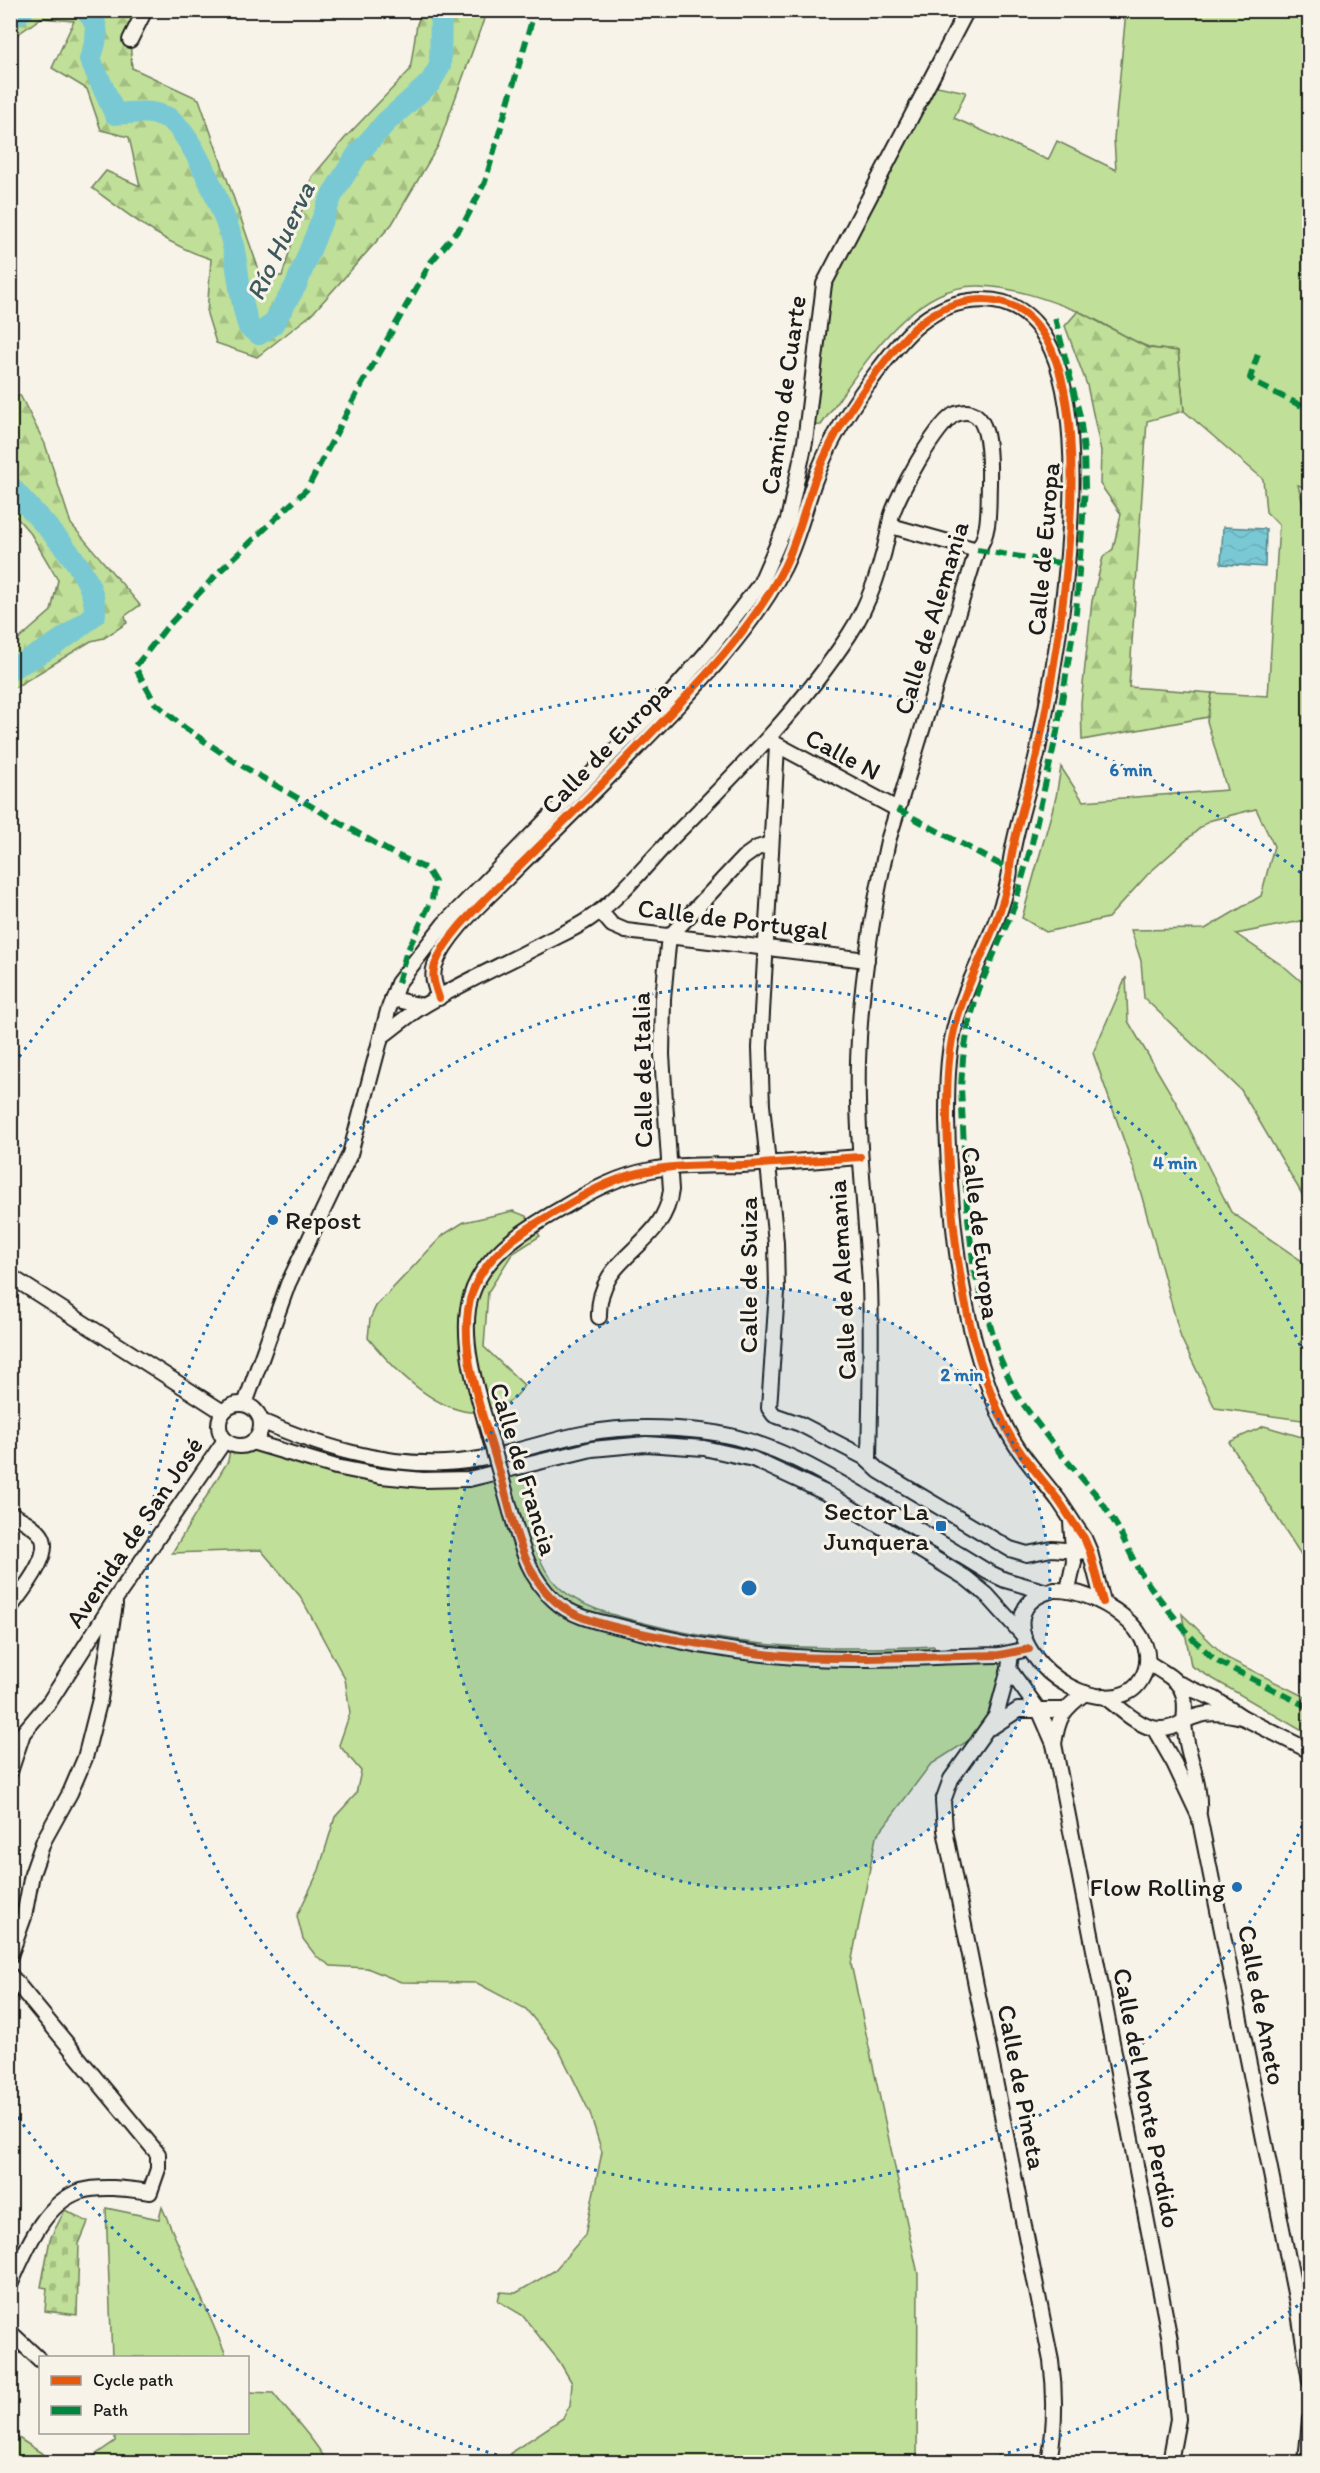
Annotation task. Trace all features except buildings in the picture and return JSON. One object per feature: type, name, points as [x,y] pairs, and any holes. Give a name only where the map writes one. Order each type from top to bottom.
[{"type":"street","points":[[130,40],[146,10]]},
{"type":"street","name":"Camino de Cuarte","points":[[245,1404],[288,1284],[350,1154],[398,983],[444,924],[672,692],[708,651],[760,584],[788,520],[805,442],[824,284],[967,10]]},
{"type":"street","name":"Calle de Europa","points":[[439,998],[433,976],[435,967],[456,933],[491,894],[634,751],[711,668],[759,609],[785,565],[815,480],[834,439],[861,393],[903,339],[929,315],[965,301],[994,301],[1019,311],[1036,325],[1047,339],[1065,396],[1072,447],[1071,522],[1037,754],[1011,860],[1009,879],[962,1004],[949,1053],[947,1119],[951,1189],[959,1258],[974,1339],[987,1381],[1008,1431],[1028,1464],[1057,1499],[1084,1538],[1103,1602]]},
{"type":"street","name":"Calle de Alemania","points":[[381,1037],[423,1006],[580,925],[600,911],[772,742],[791,712],[849,634],[870,598],[891,526],[891,518],[909,477],[932,439],[954,414],[965,412],[978,416],[984,424],[987,437],[988,510],[984,541],[978,549],[897,809],[881,873],[867,960],[858,1062],[860,1157],[872,1333],[869,1461]]},
{"type":"street","points":[[891,526],[978,549]]},
{"type":"street","name":"Calle N","points":[[772,742],[897,809]]},
{"type":"street","name":"Calle de Suiza","points":[[772,742],[770,844],[760,1048],[767,1164],[770,1172],[776,1242],[777,1292],[769,1407],[774,1415],[824,1436],[869,1461],[879,1471],[1010,1549],[1033,1554],[1052,1549],[1090,1552]]},
{"type":"street","points":[[670,936],[743,858],[757,848],[770,844]]},
{"type":"street","name":"Calle de Portugal","points":[[600,911],[612,926],[619,929],[867,960]]},
{"type":"street","name":"Calle de Italia","points":[[599,1317],[600,1294],[608,1277],[653,1231],[666,1211],[671,1190],[662,1055],[663,999],[670,936]]},
{"type":"street","points":[[390,1005],[423,1006]]},
{"type":"street","points":[[390,1005],[409,1017]]},
{"type":"street","name":"Calle de Francia","points":[[860,1157],[669,1168],[635,1173],[597,1188],[516,1236],[487,1264],[473,1289],[468,1308],[467,1334],[471,1367],[525,1557],[539,1585],[555,1602],[576,1615],[647,1634],[717,1647],[795,1657],[854,1658],[1011,1654],[1029,1649]]},
{"type":"street","points":[[10,1276],[223,1412]]},
{"type":"street","points":[[245,1404],[255,1410],[261,1421],[260,1433],[252,1442],[238,1446],[225,1440],[218,1423],[223,1412],[233,1405],[245,1404]]},
{"type":"street","points":[[261,1421],[338,1450],[370,1458],[419,1464],[472,1460],[510,1453],[590,1432],[625,1428],[704,1431],[740,1438],[775,1449],[808,1464],[988,1572],[1005,1580],[1047,1592]]},
{"type":"street","name":"Avenida de San José","points":[[10,1772],[23,1733],[50,1701],[116,1598],[225,1440]]},
{"type":"street","points":[[252,1442],[336,1467],[381,1476],[423,1480],[469,1479],[591,1449],[646,1444],[704,1448],[753,1459],[828,1494],[966,1578],[987,1595],[1023,1635],[1029,1649],[1053,1677],[1069,1687],[1085,1693],[1104,1696],[1122,1695],[1131,1691],[1142,1680],[1147,1662],[1145,1647],[1135,1630],[1122,1615],[1103,1602],[1068,1590],[1047,1592],[1035,1598],[1027,1608],[1023,1617],[1023,1635]]},
{"type":"street","points":[[10,1513],[37,1530],[43,1538],[45,1548],[42,1558],[10,1608]]},
{"type":"street","points":[[1052,1549],[1061,1541],[1071,1522]]},
{"type":"street","name":"Calle de Europa","points":[[1068,1590],[1073,1570],[1071,1522]]},
{"type":"street","points":[[10,1956],[24,1917],[32,1874],[44,1840],[70,1793],[85,1758],[106,1662],[116,1598]]},
{"type":"street","name":"Avenida de San José","points":[[83,1652],[106,1662]]},
{"type":"street","name":"Calle de Pineta","points":[[1011,1654],[1010,1669],[996,1716],[951,1779],[944,1801],[945,1830],[1051,2361],[1055,2400],[1054,2434],[1048,2463]]},
{"type":"street","points":[[1147,1662],[1180,1684],[1215,1699],[1242,1717],[1310,1751]]},
{"type":"street","name":"Calle del Monte Perdido","points":[[1010,1669],[1038,1709],[1054,1744],[1170,2340],[1178,2419],[1170,2463]]},
{"type":"street","name":"Calle de Aneto","points":[[1180,1684],[1185,1698],[1186,1747],[1198,1788],[1199,1816],[1310,2381]]},
{"type":"street","points":[[1064,1710],[1085,1693]]},
{"type":"street","points":[[1104,1696],[1155,1730],[1166,1730],[1207,1712],[1242,1717]]},
{"type":"street","name":"Calle de Pineta","points":[[986,1732],[1015,1710],[1064,1710]]},
{"type":"street","name":"Calle del Monte Perdido","points":[[1054,1744],[1064,1710]]},
{"type":"street","name":"Calle de Aneto","points":[[1155,1730],[1174,1763],[1199,1816]]},
{"type":"street","points":[[10,1975],[158,2154],[158,2169],[150,2192],[119,2188],[81,2191],[55,2206],[34,2236],[10,2285]]},
{"type":"street","points":[[10,2332],[39,2359]]},
{"type":"street","points":[[1306,2463],[1310,2419]]},
{"type":"green space","points":[[11,11],[145,11],[130,40],[132,68],[199,99],[261,276],[282,276],[312,177],[345,138],[410,70],[417,24],[422,11],[487,11],[438,146],[392,224],[312,314],[257,357],[216,343],[207,314],[211,259],[164,238],[92,188],[106,171],[140,186],[129,137],[101,130],[87,89],[52,68],[74,21],[41,18],[11,39]]},
{"type":"green space","points":[[1126,11],[1309,11],[1309,489],[1298,485],[1310,530],[1309,922],[1306,920],[1236,934],[1286,968],[1309,988],[1309,1223],[1302,1194],[1241,1090],[1144,998],[1141,961],[1131,930],[1205,929],[1261,896],[1274,846],[1256,809],[1208,821],[1149,873],[1108,918],[1046,932],[1022,918],[1056,797],[1061,767],[1083,801],[1227,790],[1207,721],[1212,693],[1268,696],[1279,525],[1266,512],[1263,479],[1184,411],[1178,351],[1150,347],[1128,338],[1095,319],[1053,302],[1029,294],[992,287],[954,289],[930,299],[908,315],[869,358],[821,425],[805,426],[824,284],[928,84],[966,92],[954,118],[1048,160],[1057,141],[1116,170],[1114,139]]},
{"type":"green space","points":[[1078,311],[1148,348],[1178,351],[1184,411],[1147,421],[1129,687],[1212,693],[1208,717],[1082,740],[1081,703],[1092,601],[1103,557],[1113,549],[1121,514],[1100,484],[1101,451],[1087,385],[1065,326]]},
{"type":"green space","points":[[20,395],[45,444],[71,524],[140,605],[125,616],[127,623],[104,638],[91,641],[11,690],[11,646],[51,611],[58,580],[31,534],[11,511],[11,398]]},
{"type":"green space","points":[[1126,977],[1128,1021],[1177,1104],[1231,1212],[1309,1266],[1309,1421],[1215,1408],[1181,1338],[1135,1172],[1093,1053]]},
{"type":"green space","points":[[513,1211],[526,1216],[540,1236],[512,1254],[488,1292],[484,1347],[524,1385],[507,1403],[473,1412],[455,1409],[441,1403],[413,1384],[389,1361],[368,1338],[370,1319],[376,1306],[443,1235],[464,1222]]},
{"type":"green space","points":[[1264,1426],[1309,1439],[1309,1563],[1305,1561],[1229,1442]]},
{"type":"green space","points":[[252,1442],[423,1480],[524,1466],[536,1527],[530,1529],[549,1576],[570,1596],[619,1617],[677,1631],[750,1643],[822,1648],[934,1646],[935,1656],[1011,1654],[988,1728],[930,1765],[876,1837],[851,1964],[918,2274],[917,2462],[504,2462],[513,2451],[563,2418],[570,2405],[572,2383],[559,2361],[522,2315],[498,2301],[500,2292],[516,2293],[554,2271],[585,2235],[602,2152],[590,2113],[559,2050],[526,2009],[477,1983],[401,1982],[367,1968],[331,1966],[316,1956],[303,1939],[297,1916],[319,1870],[335,1817],[356,1794],[361,1771],[339,1745],[350,1713],[345,1679],[300,1596],[261,1550],[172,1553],[228,1461],[231,1444],[245,1445]]},
{"type":"green space","points":[[1182,1614],[1227,1658],[1309,1699],[1309,1735],[1191,1666]]},
{"type":"green space","points":[[162,2207],[227,2356],[112,2356],[106,2208],[159,2219]]},
{"type":"green space","points":[[65,2210],[88,2222],[79,2244],[77,2315],[45,2311],[47,2288],[41,2287],[50,2239]]},
{"type":"green space","points":[[249,2392],[273,2393],[309,2435],[327,2462],[85,2462],[115,2441],[115,2434],[249,2434]]},
{"type":"green space","points":[[11,2433],[55,2462],[11,2462]]},
{"type":"water","points":[[1223,527],[1266,529],[1265,567],[1221,564]]},
{"type":"waterway","name":"Río Huerva","points":[[10,19],[23,10]]},
{"type":"waterway","name":"Río Huerva","points":[[85,10],[94,21],[97,33],[90,59],[115,114],[147,113],[166,117],[185,136],[195,153],[215,193],[232,241],[243,306],[249,327],[259,334],[273,324],[296,285],[332,195],[357,155],[386,122],[430,83],[440,66],[441,10]]},
{"type":"waterway","name":"Río Huerva","points":[[10,486],[64,546],[76,563],[93,597],[95,614],[55,644],[10,669]]},
{"type":"marked path","points":[[398,983],[406,954],[432,899],[435,882],[427,869],[392,853],[287,792],[234,761],[185,728],[155,703],[135,667],[166,628],[221,570],[307,489],[361,386],[431,262],[464,223],[485,182],[535,10]]},
{"type":"marked path","points":[[1055,318],[1080,416],[1084,452],[1085,488],[1076,613],[1057,732],[1032,843],[1014,907],[979,989],[969,1023],[963,1058],[961,1087],[967,1209],[974,1270],[1000,1359],[1017,1396],[1055,1447],[1099,1498],[1117,1526],[1138,1569],[1155,1593],[1187,1633],[1215,1660],[1310,1708]]},
{"type":"marked path","points":[[1258,354],[1250,378],[1257,384],[1310,410]]},
{"type":"marked path","points":[[977,550],[1066,564]]},
{"type":"marked path","points":[[897,809],[1010,868]]},
{"type":"cycle path","points":[[439,998],[433,974],[435,965],[440,953],[457,930],[477,907],[603,783],[674,709],[716,664],[754,616],[789,557],[814,482],[831,444],[860,395],[899,344],[924,320],[953,305],[970,301],[1020,311],[1052,350],[1068,412],[1072,486],[1067,566],[1047,706],[1014,845],[1008,882],[997,919],[959,1011],[954,1030],[947,1086],[951,1198],[968,1317],[991,1392],[1006,1428],[1018,1448],[1084,1538],[1103,1602]]},
{"type":"cycle path","points":[[860,1157],[676,1167],[641,1172],[596,1189],[533,1225],[517,1236],[491,1261],[480,1275],[472,1292],[468,1310],[468,1350],[476,1391],[523,1553],[544,1590],[559,1604],[577,1615],[598,1623],[671,1639],[734,1650],[823,1658],[999,1655],[1029,1649]]},
{"type":"place","name":"Repost","points":[[273,1220]]},
{"type":"place","name":"Sector La Junquera","points":[[941,1526]]},
{"type":"place","name":"Flow Rolling","points":[[1237,1887]]}]
